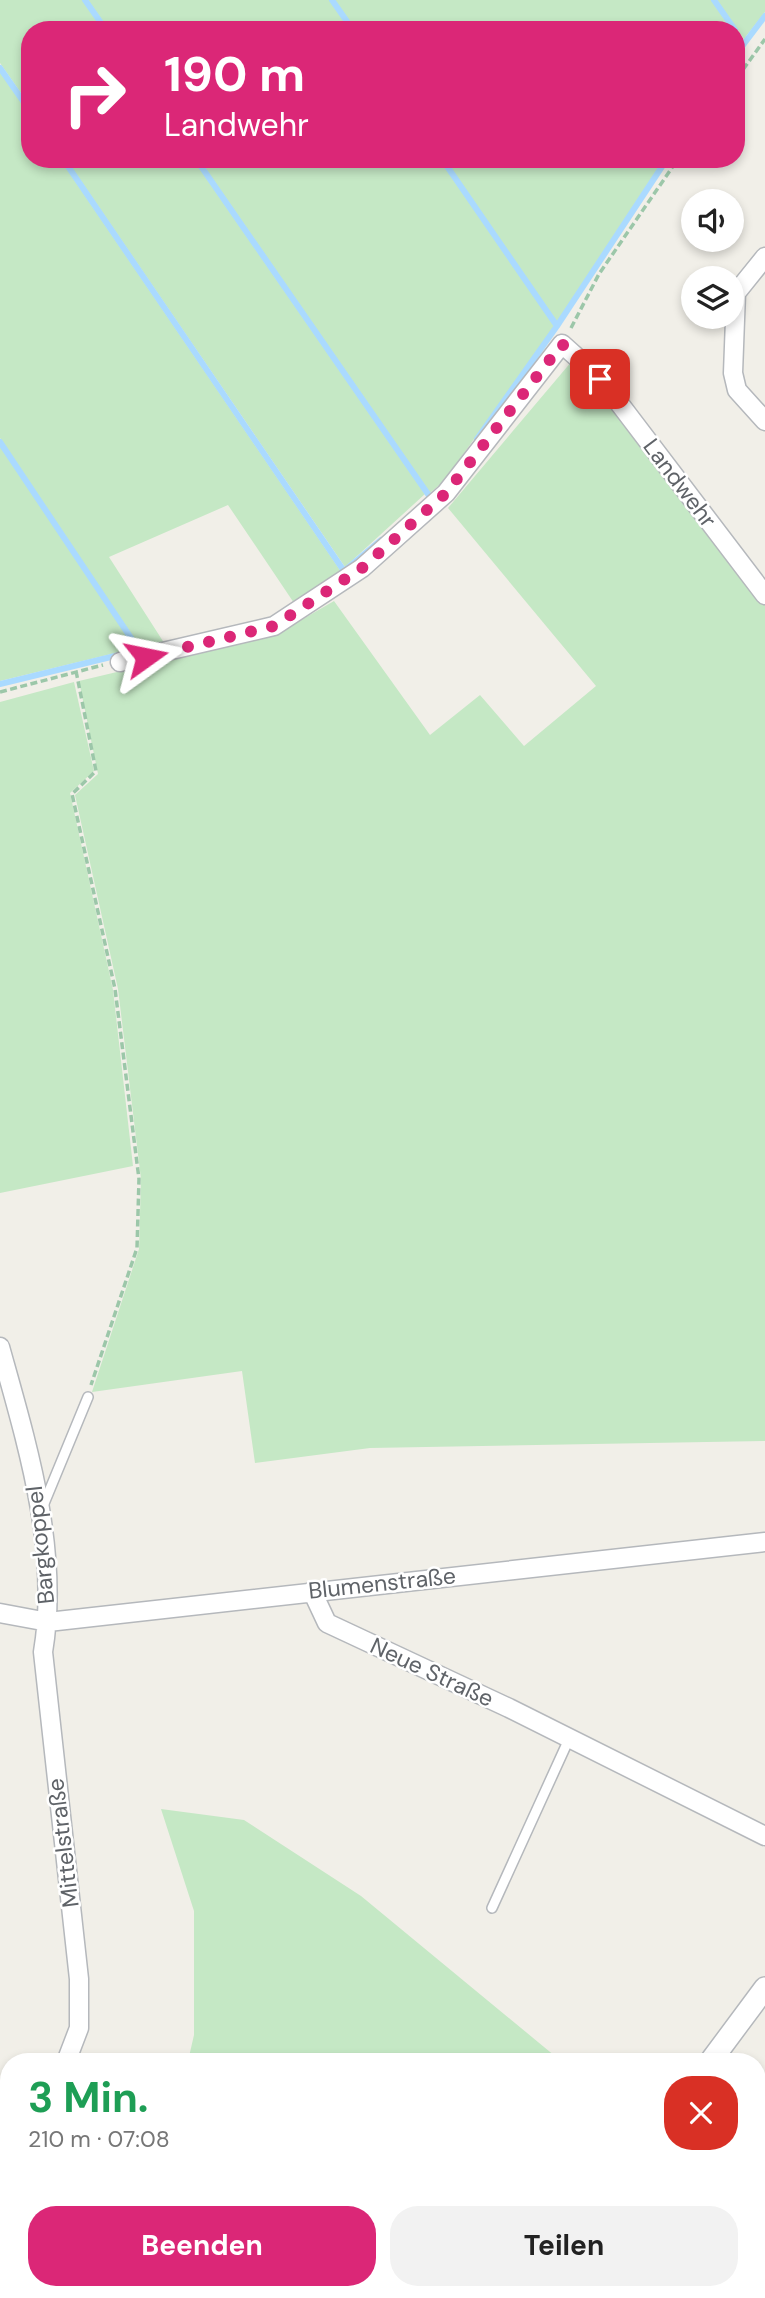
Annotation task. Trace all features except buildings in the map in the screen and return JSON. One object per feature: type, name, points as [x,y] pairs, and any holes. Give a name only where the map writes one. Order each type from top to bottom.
[{"type":"street","points":[[765,257],[736,293],[733,373],[737,390],[765,421]]},
{"type":"street","name":"Landwehr","points":[[562,344],[600,379],[765,595]]},
{"type":"street","points":[[120,662],[274,626],[362,568],[446,493],[562,344]]},
{"type":"street","name":"Bargkoppel","points":[[0,1347],[41,1511],[48,1622]]},
{"type":"street","name":"Blumenstraße","points":[[0,1613],[48,1622],[765,1542]]},
{"type":"street","name":"Neue Straße","points":[[312,1591],[327,1623],[765,1836]]},
{"type":"street","name":"Mittelstraße","points":[[48,1622],[45,1664],[79,1991],[79,2028],[69,2053]]},
{"type":"street","points":[[717,2053],[765,1988]]},
{"type":"lane","points":[[41,1511],[88,1397]]},
{"type":"lane","points":[[492,1908],[569,1739]]},
{"type":"path","points":[[745,67],[765,39]]},
{"type":"path","points":[[562,344],[599,274],[672,168]]},
{"type":"path","points":[[0,692],[75,671],[120,662]]},
{"type":"path","points":[[75,671],[96,771],[72,794],[115,989],[139,1179],[136,1248],[88,1397]]},
{"type":"green space","points":[[0,0],[83,0],[98,21],[21,21],[21,93],[0,63]]},
{"type":"green space","points":[[88,0],[330,0],[344,21],[103,21]]},
{"type":"green space","points":[[334,0],[712,0],[727,21],[349,21]]},
{"type":"green space","points":[[717,0],[765,0],[765,12],[745,38],[745,21],[732,21]]},
{"type":"green space","points":[[0,72],[21,102],[21,168],[66,168],[342,573],[294,603],[228,505],[109,557],[168,649],[143,652],[0,438]]},
{"type":"green space","points":[[72,168],[199,168],[425,494],[345,567]]},
{"type":"green space","points":[[205,168],[446,168],[555,326],[444,481],[430,493]]},
{"type":"green space","points":[[450,168],[658,168],[557,323]]},
{"type":"green space","points":[[572,361],[596,380],[765,605],[765,1441],[370,1448],[255,1463],[242,1371],[92,1392],[139,1249],[141,1179],[118,989],[75,795],[98,774],[79,681],[277,634],[334,601],[430,735],[480,695],[524,746],[596,686],[448,508]]},
{"type":"green space","points":[[0,445],[136,648],[0,681]]},
{"type":"green space","points":[[74,682],[94,771],[70,793],[113,990],[133,1166],[0,1193],[0,702]]},
{"type":"green space","points":[[161,1809],[244,1820],[361,1896],[551,2053],[190,2053],[194,2035],[194,1911]]},
{"type":"waterway","points":[[85,0],[100,21]]},
{"type":"waterway","points":[[332,0],[347,21]]},
{"type":"waterway","points":[[714,0],[729,21]]},
{"type":"waterway","points":[[745,42],[765,16]]},
{"type":"waterway","points":[[0,68],[21,98]]},
{"type":"waterway","points":[[69,168],[344,571],[381,540]]},
{"type":"waterway","points":[[202,168],[430,497]]},
{"type":"waterway","points":[[448,168],[557,326]]},
{"type":"waterway","points":[[477,439],[557,326],[661,168]]},
{"type":"waterway","points":[[0,442],[139,650],[133,652]]},
{"type":"waterway","points":[[0,684],[119,655]]},
{"type":"route","points":[[146,657],[274,626],[301,611],[362,568],[446,493],[562,344],[600,379]]}]
